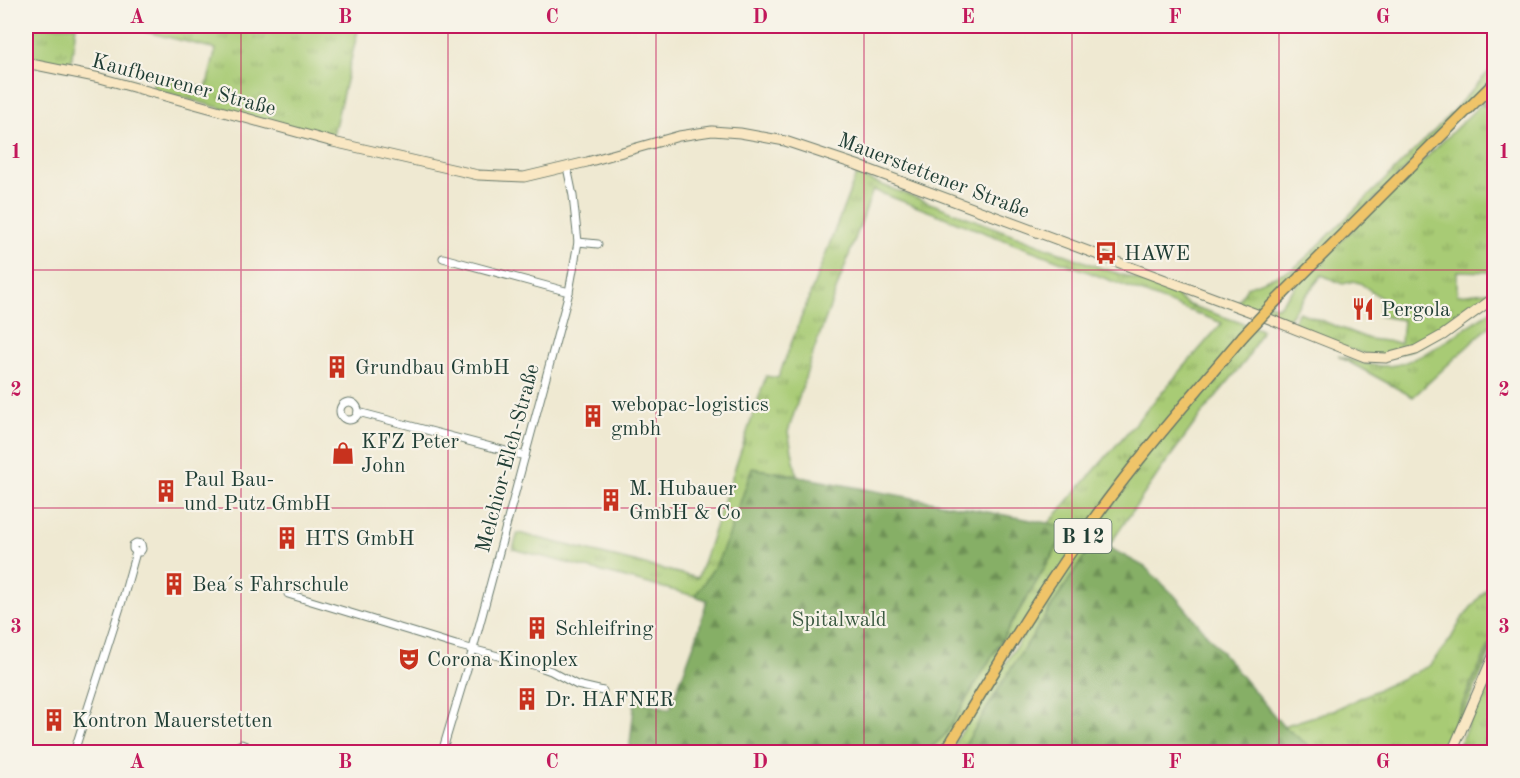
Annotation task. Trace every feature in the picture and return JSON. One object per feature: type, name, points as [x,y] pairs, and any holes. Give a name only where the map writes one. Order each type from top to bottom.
[{"type":"main road","name":"Kaufbeurener Straße","points":[[26,63],[100,78],[333,142]]},
{"type":"main road","name":"B 12","points":[[945,753],[1050,584],[1093,520],[1146,450],[1272,305],[1494,83]]},
{"type":"main road","name":"Mauerstettener Straße","points":[[333,142],[478,176],[524,177],[679,135],[712,131],[740,133],[785,141],[857,165],[1262,316],[1365,357],[1386,358],[1416,350],[1443,335],[1494,298]]},
{"type":"main road","points":[[1452,753],[1494,654]]},
{"type":"street","name":"Melchior-Elch-Straße","points":[[442,753],[473,650],[569,292],[578,242],[567,167]]},
{"type":"street","points":[[578,242],[598,244]]},
{"type":"street","points":[[442,258],[569,292]]},
{"type":"street","points":[[358,412],[525,456]]},
{"type":"street","points":[[74,753],[136,552]]},
{"type":"street","points":[[288,594],[551,671],[577,685],[603,691]]},
{"type":"street","points":[[26,663],[26,668]]},
{"type":"street","points":[[233,753],[241,744],[246,746],[250,753]]},
{"type":"green space","points":[[26,26],[76,26],[70,70],[26,60]]},
{"type":"green space","points":[[123,26],[359,26],[332,139],[152,89],[156,74],[206,89],[216,49]]},
{"type":"green space","points":[[1494,66],[1494,78],[1467,107],[1268,303],[1278,307],[1303,278],[1481,104],[1494,111],[1494,272],[1457,271],[1457,295],[1494,291],[1494,296],[1437,336],[1404,352],[1388,356],[1373,356],[1352,350],[1291,324],[1299,312],[1369,339],[1401,343],[1403,320],[1379,316],[1381,298],[1360,283],[1353,281],[1343,284],[1322,275],[1286,321],[1238,302],[1247,287],[1293,269],[1312,252],[1439,126]]},
{"type":"green space","points":[[1494,89],[1494,111],[1481,104]]},
{"type":"green space","points":[[856,175],[1101,268],[1179,293],[1178,298],[1189,305],[1262,330],[1247,359],[1203,412],[1108,547],[1095,540],[1007,675],[961,752],[949,752],[1142,448],[941,752],[926,752],[945,735],[1069,528],[1048,524],[1222,323],[873,190],[813,353],[788,432],[797,475],[752,468],[730,533],[717,563],[695,596],[513,549],[518,533],[698,578],[766,376],[778,378]]},
{"type":"green space","points":[[1494,309],[1494,322],[1413,397],[1338,356],[1375,366],[1401,364],[1428,352]]},
{"type":"green space","name":"Spitalwald","points":[[752,468],[1069,527],[945,735],[926,752],[629,752],[635,699],[670,709],[697,636],[707,600],[695,596],[717,563],[730,533]]},
{"type":"green space","points":[[1095,540],[1145,567],[1175,596],[1283,726],[1309,746],[1310,752],[961,752],[1007,675]]},
{"type":"green space","points":[[1494,580],[1494,635],[1442,752],[1310,752],[1309,746],[1283,726],[1334,710],[1429,666],[1450,640],[1463,617]]},
{"type":"green space","points":[[1494,640],[1448,752],[1444,752],[1473,684]]},
{"type":"green space","points":[[1494,665],[1494,715],[1481,752],[1456,752]]},
{"type":"green space","points":[[1494,720],[1494,752],[1485,752]]},
{"type":"place","name":"HAWE","points":[[1106,253]]},
{"type":"place","name":"Pergola","points":[[1363,309]]},
{"type":"place","name":"Grundbau GmbH","points":[[337,367]]},
{"type":"place","name":"webopac-logistics gmbh","points":[[593,416]]},
{"type":"place","name":"KFZ Peter John","points":[[343,453]]},
{"type":"place","name":"Paul Bau- und Putz GmbH","points":[[166,491]]},
{"type":"place","name":"M. Hubauer GmbH & Co","points":[[611,500]]},
{"type":"place","name":"HTS GmbH","points":[[287,538]]},
{"type":"place","name":"Bea´s Fahrschule","points":[[174,584]]},
{"type":"place","name":"Schleifring","points":[[537,628]]},
{"type":"place","name":"Corona Kinoplex","points":[[409,659]]},
{"type":"place","name":"Dr. HAFNER","points":[[527,699]]},
{"type":"place","name":"Kontron Mauerstetten","points":[[54,720]]}]
